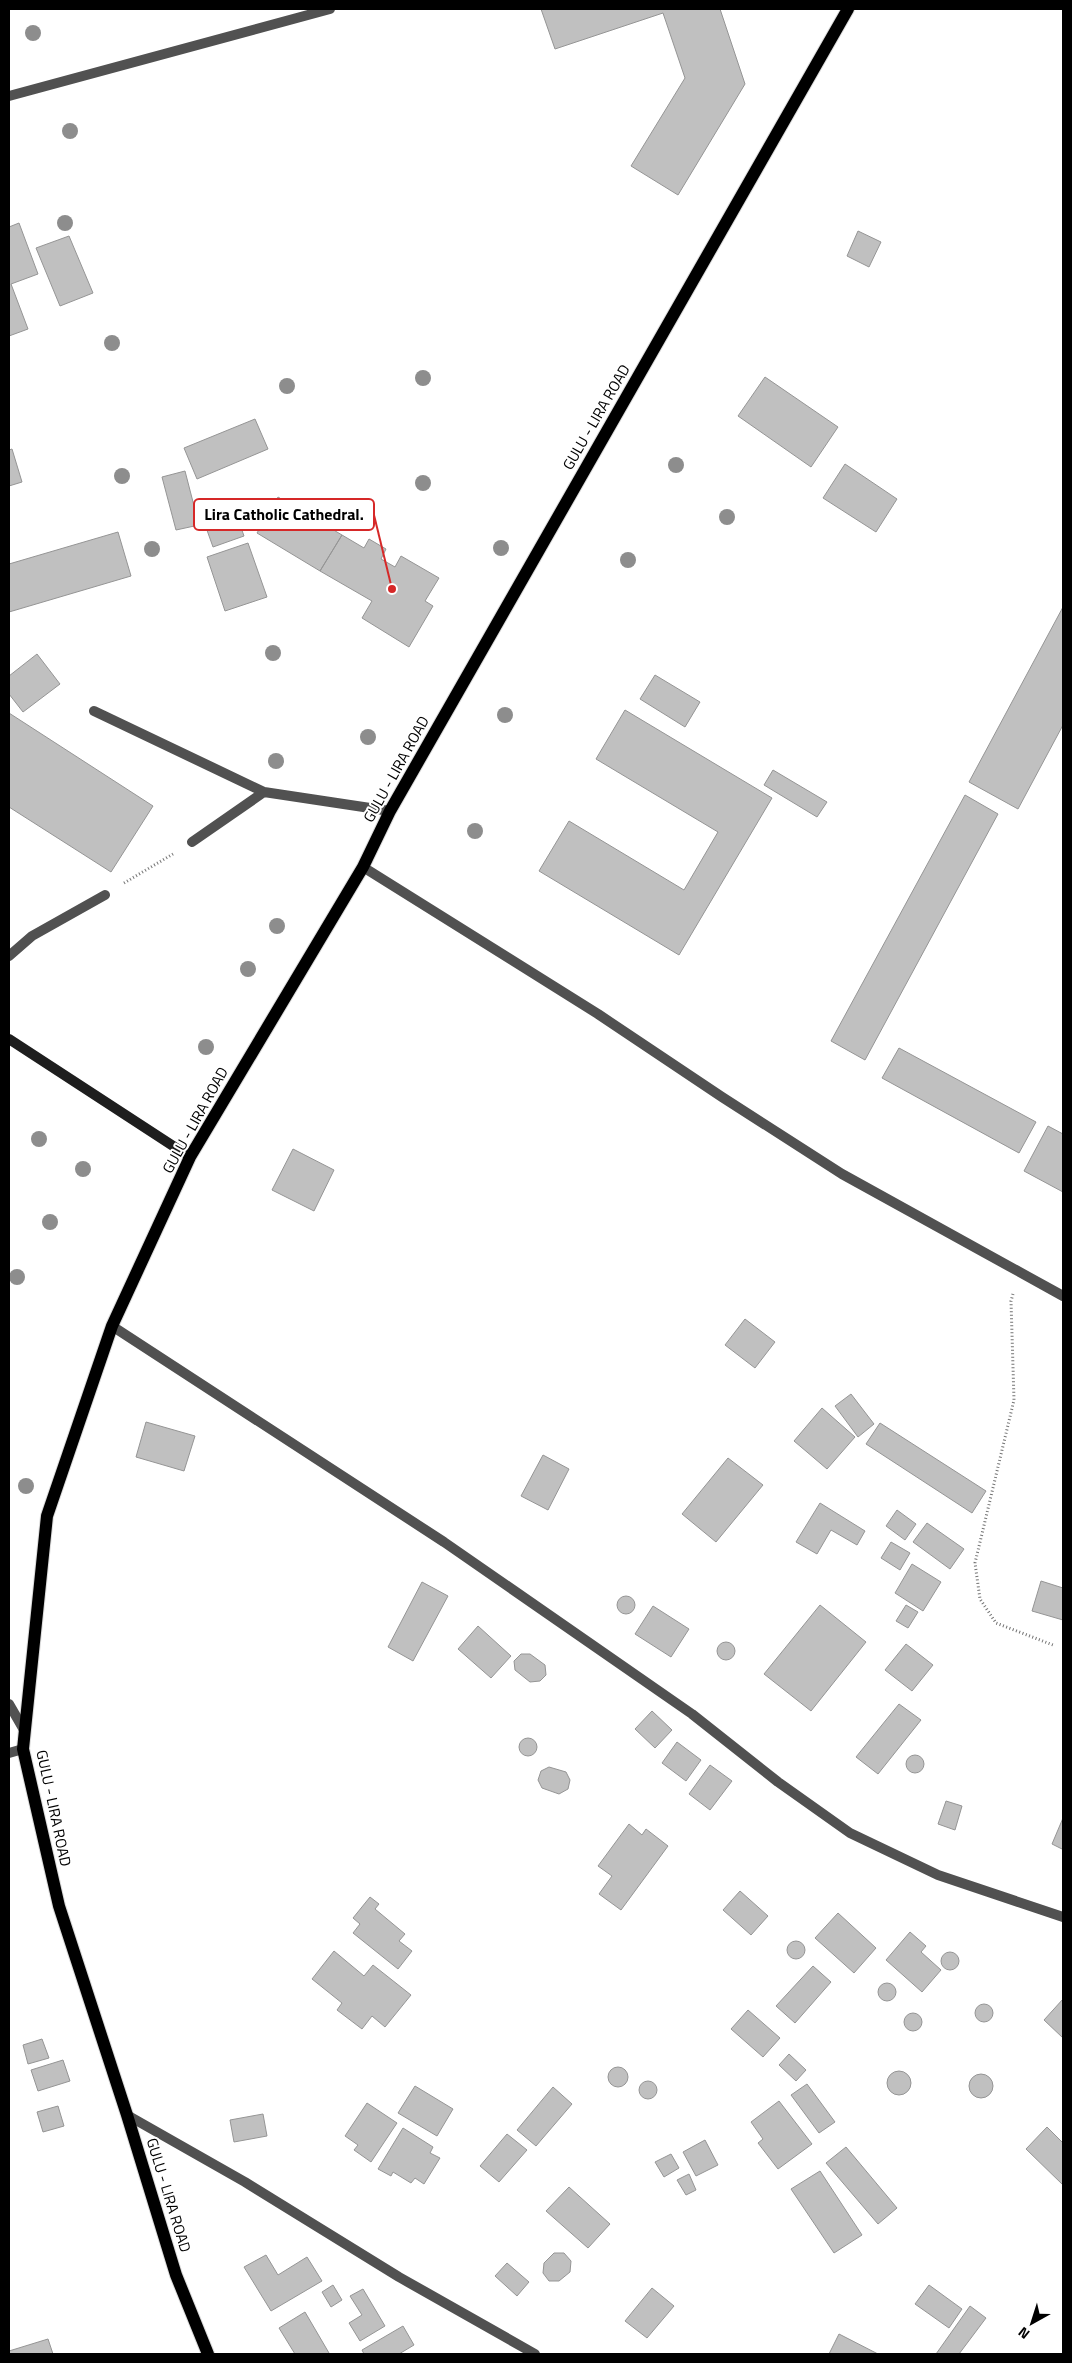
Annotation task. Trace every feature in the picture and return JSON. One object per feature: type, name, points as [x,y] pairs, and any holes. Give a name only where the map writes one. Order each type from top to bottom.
[{"type":"main road","name":"GULU - LIRA ROAD","points":[[208,2354],[176,2275],[127,2115],[59,1906],[24,1749],[24,1730],[47,1516],[112,1326],[190,1157],[363,867],[390,811],[848,9]]},
{"type":"main road","points":[[9,1039],[190,1157]]},
{"type":"street","points":[[9,96],[330,9]]},
{"type":"street","points":[[94,711],[264,792],[390,811]]},
{"type":"street","points":[[192,842],[264,792]]},
{"type":"street","points":[[363,867],[598,1014],[842,1174],[1063,1296]]},
{"type":"street","points":[[9,956],[32,936],[105,895]]},
{"type":"street","points":[[112,1326],[444,1542],[692,1714],[778,1782],[850,1834],[938,1875],[1063,1917]]},
{"type":"street","points":[[9,1704],[24,1730]]},
{"type":"street","points":[[9,1753],[24,1749]]},
{"type":"street","points":[[127,2115],[245,2182],[399,2277],[535,2354]]},
{"type":"path","points":[[105,895],[192,842]]},
{"type":"path","points":[[1020,1272],[1011,1301],[1014,1400],[975,1563],[980,1599],[996,1623],[1053,1644]]},
{"type":"building","points":[[541,9],[720,9],[745,84],[678,195],[631,166],[685,78],[663,13],[555,49]]},
{"type":"building","points":[[19,223],[38,274],[11,284],[28,329],[9,336],[9,227]]},
{"type":"building","points":[[858,231],[881,242],[869,267],[847,256]]},
{"type":"building","points":[[69,236],[93,293],[60,306],[36,248]]},
{"type":"building","points":[[765,377],[838,427],[811,467],[738,416]]},
{"type":"building","points":[[255,419],[268,449],[197,479],[184,448]]},
{"type":"building","points":[[12,449],[22,482],[9,486],[9,450]]},
{"type":"building","points":[[845,464],[897,499],[876,532],[823,498]]},
{"type":"building","points":[[185,471],[199,525],[176,530],[162,477]]},
{"type":"building","points":[[278,497],[342,535],[320,571],[257,533]]},
{"type":"building","points":[[234,508],[244,536],[213,547],[203,519]]},
{"type":"building","points":[[118,532],[131,576],[9,612],[9,564]]},
{"type":"building","points":[[342,535],[364,548],[369,539],[386,549],[381,559],[395,567],[401,556],[439,578],[425,601],[433,606],[409,647],[362,618],[372,601],[320,571]]},
{"type":"building","points":[[248,543],[267,597],[225,611],[207,557]]},
{"type":"building","points":[[1063,607],[1063,725],[1018,809],[969,782]]},
{"type":"building","points":[[37,654],[60,684],[23,712],[9,694],[9,676]]},
{"type":"building","points":[[655,675],[700,702],[685,727],[640,699]]},
{"type":"building","points":[[625,710],[772,798],[679,955],[539,871],[569,821],[684,890],[718,832],[596,759]]},
{"type":"building","points":[[9,713],[153,806],[111,872],[9,807]]},
{"type":"building","points":[[773,770],[827,802],[817,817],[764,785]]},
{"type":"building","points":[[965,795],[998,814],[865,1060],[831,1041]]},
{"type":"building","points":[[899,1048],[1036,1122],[1019,1153],[882,1078]]},
{"type":"building","points":[[1048,1126],[1063,1134],[1063,1192],[1024,1171]]},
{"type":"building","points":[[293,1149],[334,1170],[314,1211],[272,1190]]},
{"type":"building","points":[[745,1319],[775,1342],[755,1368],[725,1345]]},
{"type":"building","points":[[851,1394],[874,1424],[858,1437],[835,1406]]},
{"type":"building","points":[[822,1408],[855,1437],[827,1469],[794,1441]]},
{"type":"building","points":[[146,1422],[195,1436],[184,1471],[136,1457]]},
{"type":"building","points":[[880,1423],[986,1491],[972,1513],[866,1444]]},
{"type":"building","points":[[543,1455],[569,1469],[548,1510],[521,1496]]},
{"type":"building","points":[[728,1458],[763,1485],[716,1542],[682,1514]]},
{"type":"building","points":[[820,1503],[865,1531],[857,1545],[831,1530],[817,1554],[796,1542]]},
{"type":"building","points":[[897,1510],[916,1524],[905,1540],[886,1526]]},
{"type":"building","points":[[927,1523],[964,1549],[950,1569],[913,1542]]},
{"type":"building","points":[[891,1542],[910,1553],[900,1570],[881,1558]]},
{"type":"building","points":[[912,1564],[941,1582],[923,1611],[895,1593]]},
{"type":"building","points":[[1041,1581],[1063,1588],[1063,1620],[1032,1611]]},
{"type":"building","points":[[422,1582],[448,1596],[413,1661],[388,1647]]},
{"type":"building","points":[[626,1596],[632,1599],[635,1605],[632,1611],[626,1614],[620,1611],[617,1605],[620,1599]]},
{"type":"building","points":[[820,1605],[866,1642],[811,1711],[764,1674]]},
{"type":"building","points":[[906,1605],[918,1612],[908,1628],[896,1621]]},
{"type":"building","points":[[653,1606],[689,1629],[671,1657],[635,1634]]},
{"type":"building","points":[[478,1626],[511,1656],[491,1678],[458,1649]]},
{"type":"building","points":[[726,1642],[732,1645],[735,1651],[732,1657],[726,1660],[720,1657],[717,1651],[720,1645]]},
{"type":"building","points":[[906,1644],[933,1665],[912,1691],[885,1670]]},
{"type":"building","points":[[521,1654],[530,1654],[545,1665],[546,1675],[540,1681],[530,1682],[515,1670],[514,1661]]},
{"type":"building","points":[[899,1704],[921,1720],[878,1774],[856,1757]]},
{"type":"building","points":[[652,1711],[672,1730],[655,1748],[635,1729]]},
{"type":"building","points":[[528,1738],[534,1741],[537,1747],[534,1753],[528,1756],[522,1753],[519,1747],[522,1741]]},
{"type":"building","points":[[677,1742],[701,1760],[686,1781],[662,1763]]},
{"type":"building","points":[[915,1755],[921,1758],[924,1764],[921,1770],[915,1773],[909,1770],[906,1764],[909,1758]]},
{"type":"building","points":[[710,1765],[732,1781],[710,1810],[689,1794]]},
{"type":"building","points":[[549,1767],[566,1772],[570,1780],[568,1789],[559,1794],[542,1788],[538,1780],[541,1771]]},
{"type":"building","points":[[946,1801],[962,1806],[955,1830],[938,1824]]},
{"type":"building","points":[[1063,1818],[1063,1846],[1062,1849],[1052,1844]]},
{"type":"building","points":[[629,1824],[642,1835],[646,1829],[668,1846],[621,1910],[599,1894],[612,1876],[598,1866]]},
{"type":"building","points":[[740,1891],[768,1916],[751,1935],[723,1910]]},
{"type":"building","points":[[370,1897],[379,1904],[375,1909],[405,1934],[399,1941],[412,1951],[398,1969],[353,1933],[360,1924],[353,1918]]},
{"type":"building","points":[[838,1913],[876,1948],[854,1973],[815,1938]]},
{"type":"building","points":[[910,1932],[926,1946],[921,1952],[941,1970],[922,1992],[886,1960]]},
{"type":"building","points":[[796,1941],[802,1944],[805,1950],[802,1956],[796,1959],[790,1956],[787,1950],[790,1944]]},
{"type":"building","points":[[334,1951],[364,1976],[373,1965],[411,1995],[385,2027],[372,2016],[362,2029],[337,2010],[342,2003],[312,1979]]},
{"type":"building","points":[[950,1952],[956,1955],[959,1961],[956,1967],[950,1970],[944,1967],[941,1961],[944,1955]]},
{"type":"building","points":[[813,1966],[831,1982],[795,2023],[776,2006]]},
{"type":"building","points":[[887,1983],[895,1988],[896,1992],[891,2000],[887,2001],[879,1996],[878,1992],[883,1984]]},
{"type":"building","points":[[1063,1999],[1063,2038],[1044,2020]]},
{"type":"building","points":[[984,2004],[990,2007],[993,2013],[990,2019],[984,2022],[978,2019],[975,2013],[978,2007]]},
{"type":"building","points":[[748,2010],[780,2038],[763,2057],[731,2029]]},
{"type":"building","points":[[913,2013],[919,2016],[922,2022],[919,2028],[913,2031],[907,2028],[904,2022],[907,2016]]},
{"type":"building","points":[[42,2039],[49,2058],[28,2064],[23,2045]]},
{"type":"building","points":[[789,2054],[806,2070],[796,2081],[779,2065]]},
{"type":"building","points":[[63,2060],[70,2081],[38,2091],[31,2070]]},
{"type":"building","points":[[618,2067],[625,2070],[628,2077],[625,2084],[618,2087],[611,2084],[608,2077],[611,2070]]},
{"type":"building","points":[[899,2071],[908,2074],[911,2083],[908,2092],[899,2095],[890,2092],[887,2083],[890,2074]]},
{"type":"building","points":[[981,2074],[986,2075],[992,2081],[992,2091],[986,2097],[981,2098],[976,2097],[970,2091],[969,2086],[970,2081],[976,2075]]},
{"type":"building","points":[[648,2081],[654,2084],[657,2090],[654,2096],[648,2099],[642,2096],[639,2090],[642,2084]]},
{"type":"building","points":[[807,2084],[835,2122],[819,2133],[791,2095]]},
{"type":"building","points":[[415,2086],[453,2109],[437,2136],[398,2113]]},
{"type":"building","points":[[553,2087],[572,2104],[536,2146],[517,2130]]},
{"type":"building","points":[[779,2101],[812,2144],[778,2169],[758,2143],[763,2139],[751,2122]]},
{"type":"building","points":[[367,2103],[397,2123],[371,2162],[354,2150],[358,2145],[345,2136]]},
{"type":"building","points":[[58,2106],[64,2126],[43,2132],[37,2112]]},
{"type":"building","points":[[263,2114],[267,2136],[234,2142],[230,2120]]},
{"type":"building","points":[[1047,2127],[1063,2143],[1063,2185],[1026,2149]]},
{"type":"building","points":[[403,2128],[433,2147],[430,2153],[440,2158],[424,2184],[415,2178],[411,2183],[393,2172],[391,2176],[378,2169]]},
{"type":"building","points":[[507,2134],[527,2150],[499,2182],[480,2166]]},
{"type":"building","points":[[705,2140],[718,2165],[696,2176],[683,2152]]},
{"type":"building","points":[[846,2147],[897,2208],[878,2224],[826,2163]]},
{"type":"building","points":[[671,2154],[679,2168],[664,2177],[655,2162]]},
{"type":"building","points":[[820,2171],[862,2235],[834,2253],[791,2189]]},
{"type":"building","points":[[689,2174],[696,2190],[686,2195],[677,2180]]},
{"type":"building","points":[[569,2187],[610,2224],[588,2248],[546,2211]]},
{"type":"building","points":[[554,2253],[564,2253],[571,2261],[570,2272],[559,2281],[549,2281],[543,2273],[544,2263]]},
{"type":"building","points":[[266,2255],[278,2275],[307,2257],[322,2281],[271,2311],[244,2267]]},
{"type":"building","points":[[507,2263],[529,2282],[517,2296],[495,2276]]},
{"type":"building","points":[[333,2285],[342,2300],[331,2307],[322,2292]]},
{"type":"building","points":[[929,2285],[962,2309],[949,2328],[915,2304]]},
{"type":"building","points":[[652,2288],[674,2306],[647,2338],[625,2321]]},
{"type":"building","points":[[363,2289],[385,2326],[360,2341],[349,2323],[362,2315],[350,2296]]},
{"type":"building","points":[[970,2306],[986,2318],[959,2354],[936,2354]]},
{"type":"building","points":[[305,2312],[329,2353],[295,2354],[279,2328]]},
{"type":"building","points":[[403,2326],[414,2345],[399,2354],[364,2354],[362,2350]]},
{"type":"building","points":[[839,2334],[878,2354],[829,2354]]},
{"type":"building","points":[[48,2339],[53,2354],[9,2354],[9,2351]]},
{"type":"place","name":"Lira Catholic Cathedral.","points":[[392,589]]}]
